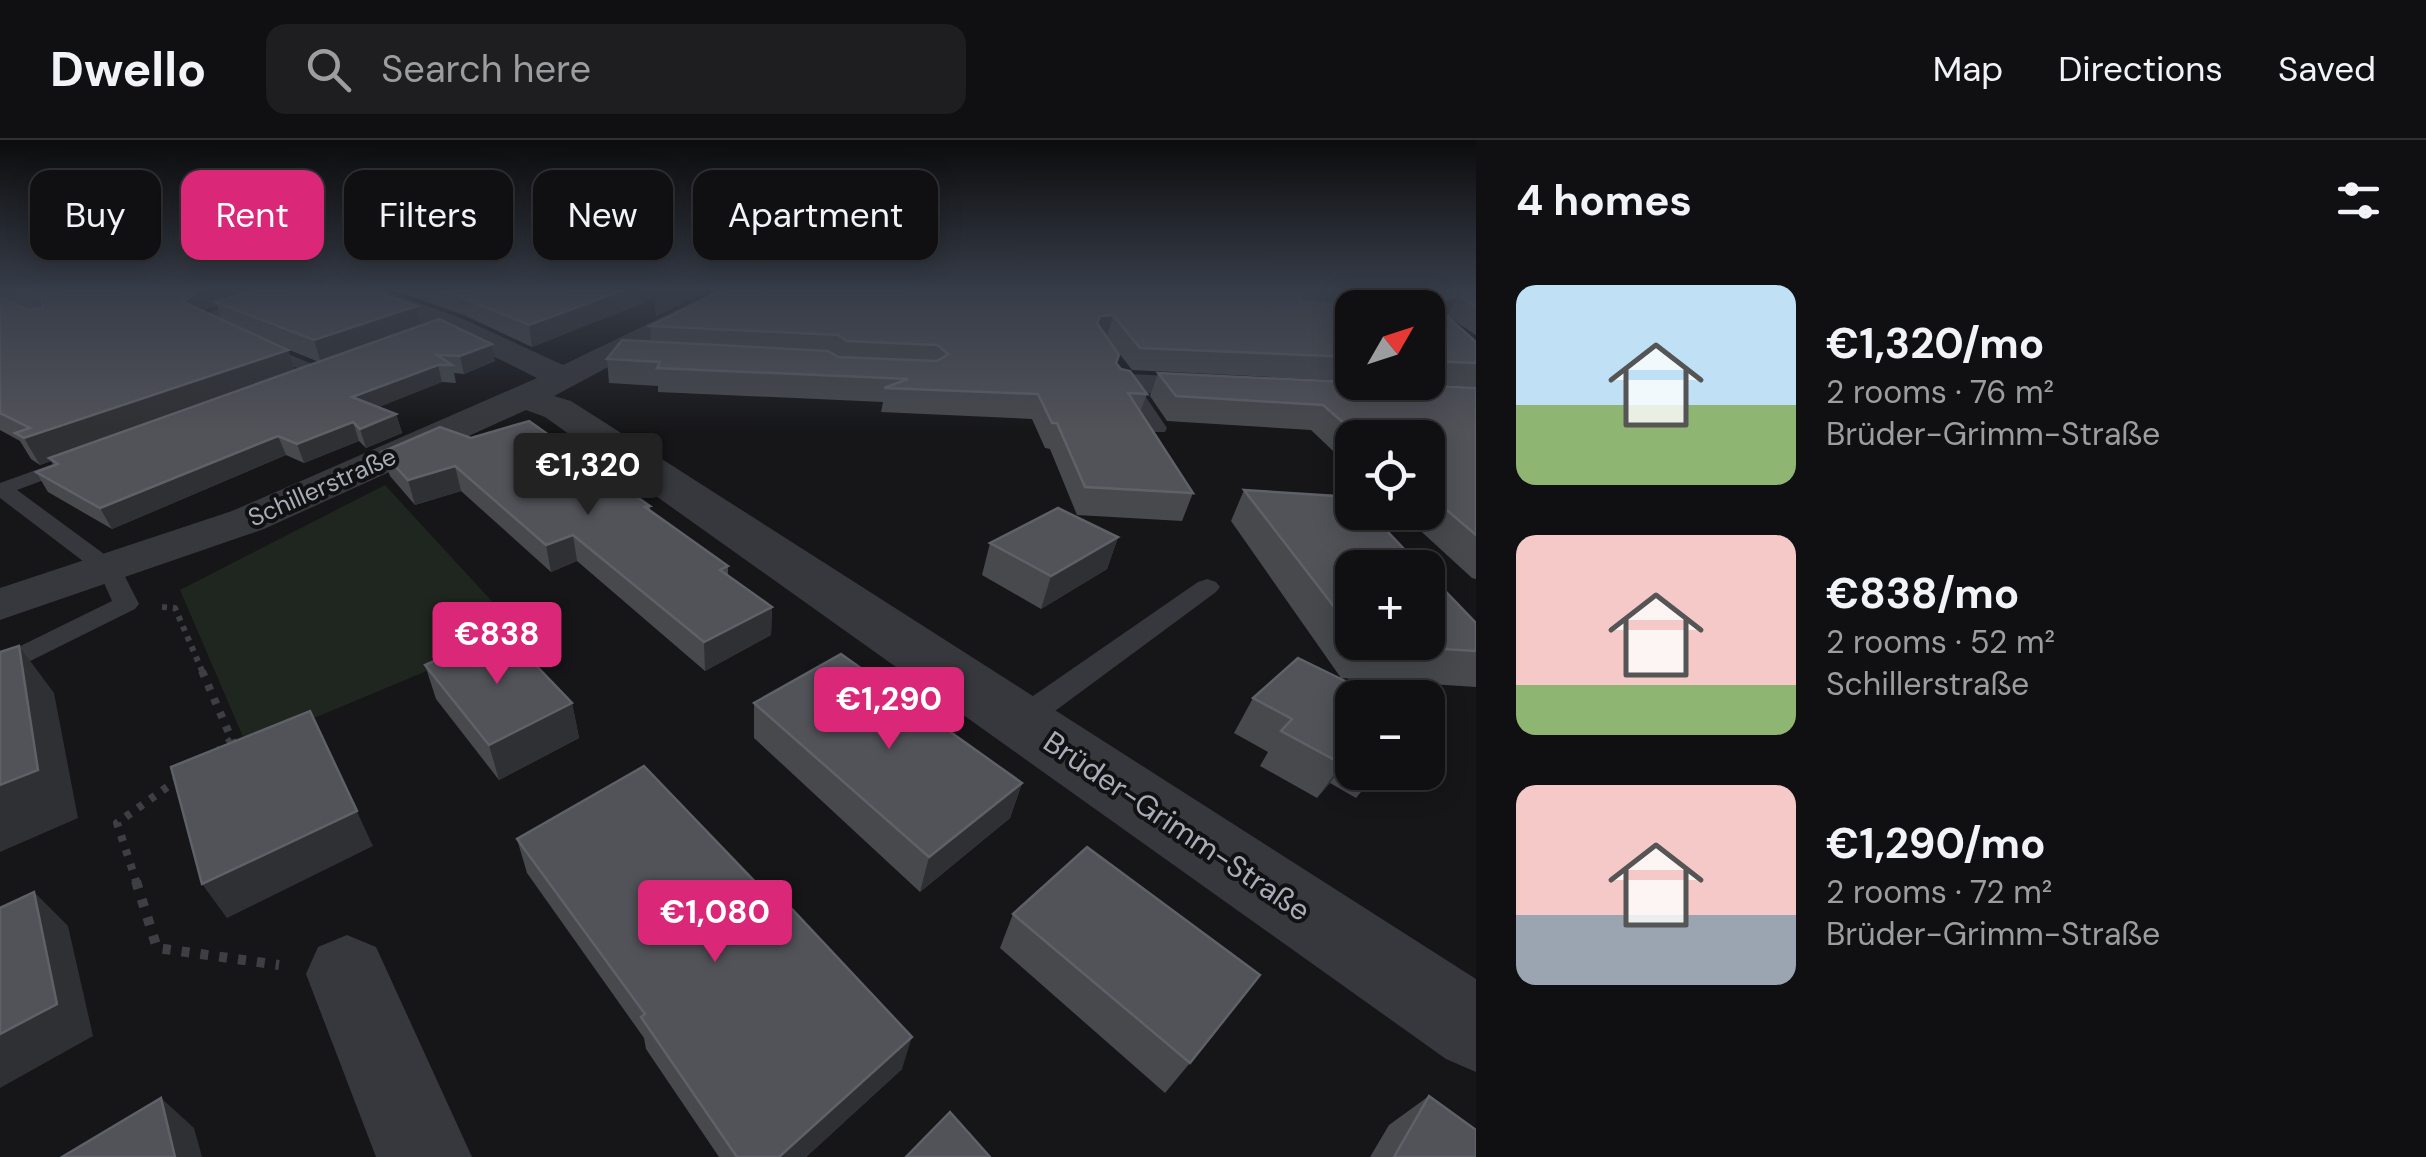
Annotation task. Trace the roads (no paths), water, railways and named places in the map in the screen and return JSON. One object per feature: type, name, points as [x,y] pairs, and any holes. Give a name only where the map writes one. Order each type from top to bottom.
[{"type":"street","name":"Brüder-Grimm-Straße","points":[[476,336],[534,367],[558,408],[1476,1029]]},
{"type":"street","name":"Schillerstraße","points":[[0,605],[118,587],[248,520],[544,387],[628,356],[661,336]]},
{"type":"street","points":[[1120,370],[1264,390]]},
{"type":"street","points":[[347,974],[424,1157]]},
{"type":"lane","points":[[238,336],[331,369],[286,386]]},
{"type":"lane","points":[[415,338],[419,336]]},
{"type":"lane","points":[[1120,370],[1158,428]]},
{"type":"lane","points":[[0,668],[118,587],[2,489],[91,457]]},
{"type":"lane","points":[[1021,720],[1208,587]]}]
